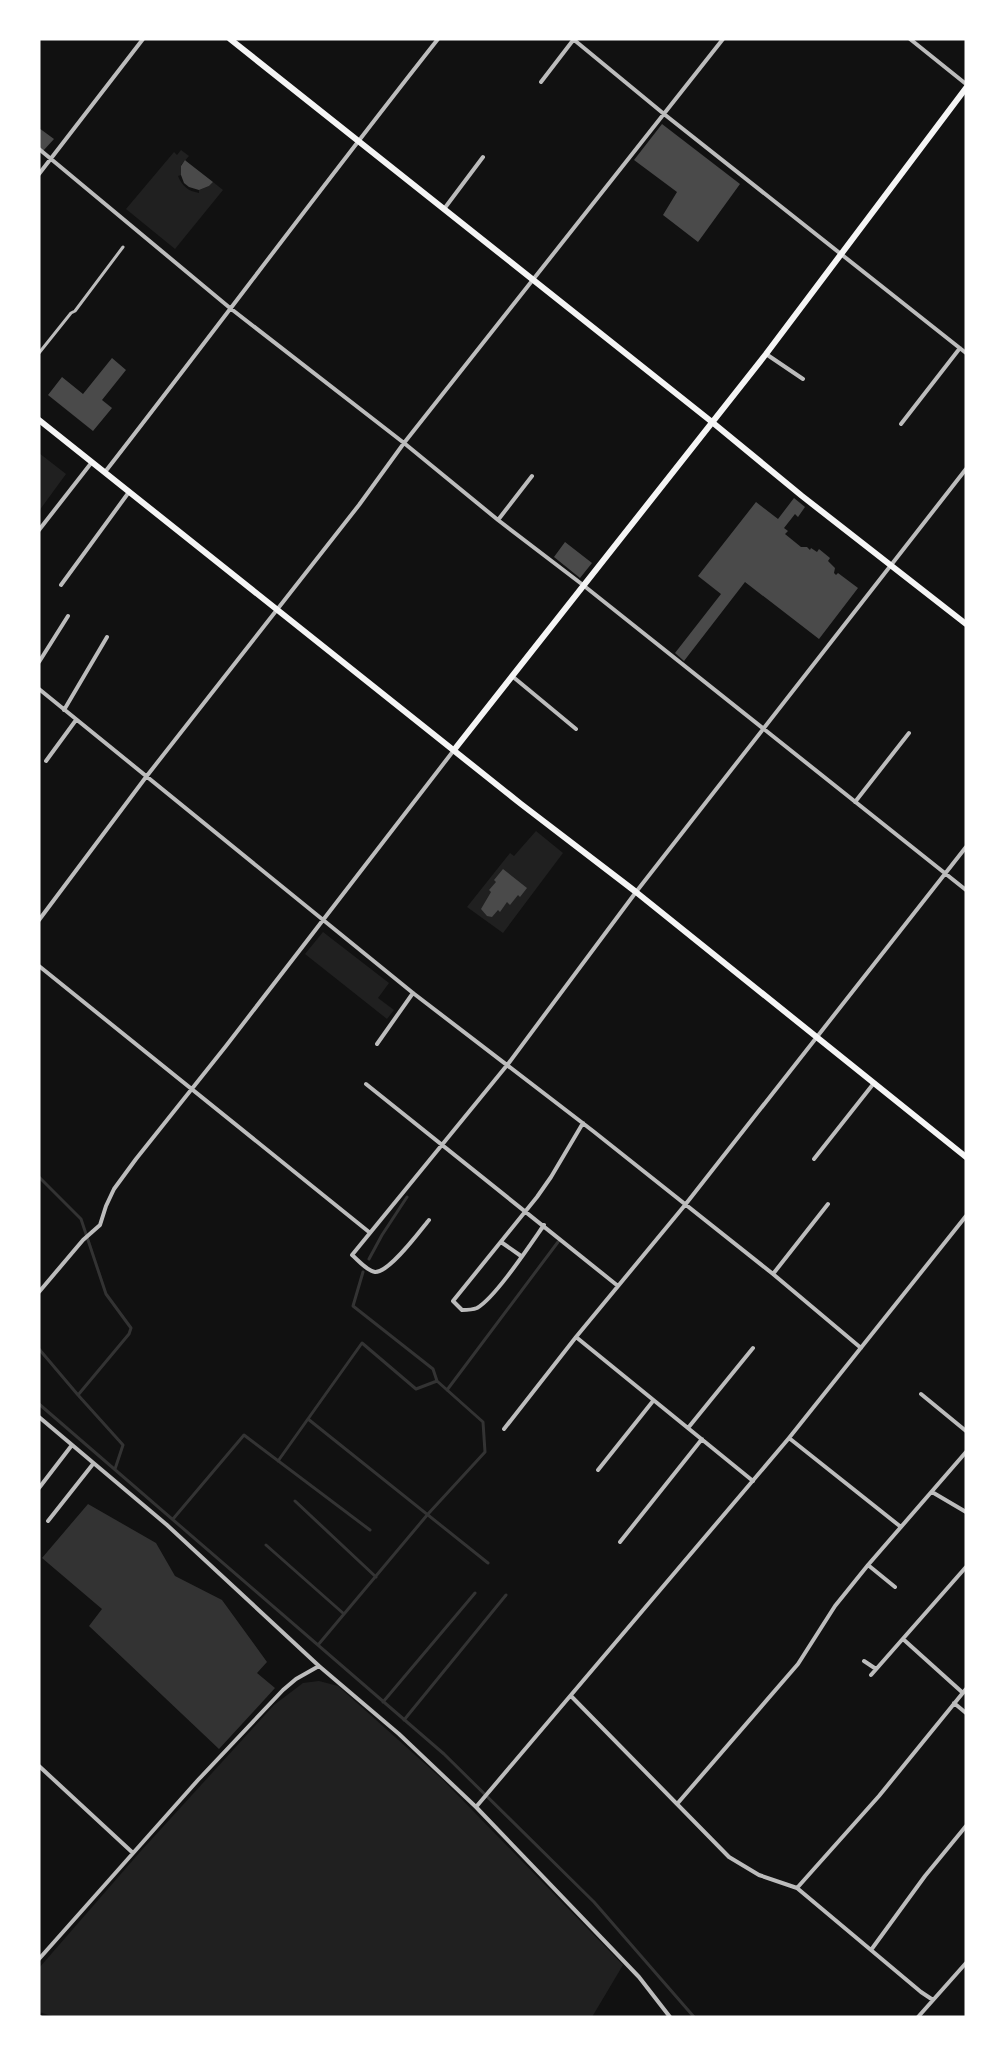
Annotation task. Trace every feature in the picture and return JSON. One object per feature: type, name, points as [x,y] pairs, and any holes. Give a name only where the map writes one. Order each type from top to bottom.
[{"type":"main road","points":[[231,39],[802,496],[966,624]]},
{"type":"main road","points":[[454,750],[766,354],[966,86]]},
{"type":"main road","points":[[39,420],[965,1154]]},
{"type":"street","points":[[39,174],[143,39]]},
{"type":"street","points":[[105,472],[357,141],[438,39]]},
{"type":"street","points":[[541,82],[573,39],[966,353]]},
{"type":"street","points":[[39,920],[146,777],[359,505],[404,443],[723,39]]},
{"type":"street","points":[[910,39],[966,86]]},
{"type":"street","points":[[39,149],[135,232],[404,443],[498,520],[584,585],[966,890]]},
{"type":"street","points":[[444,209],[483,157]]},
{"type":"street","points":[[39,353],[75,311],[123,247]]},
{"type":"street","points":[[901,424],[960,348]]},
{"type":"street","points":[[766,354],[803,379]]},
{"type":"street","points":[[39,530],[92,462]]},
{"type":"street","points":[[429,1220],[392,1263],[381,1270],[376,1272],[371,1270],[352,1255],[508,1064],[636,892],[966,470]]},
{"type":"street","points":[[498,520],[532,476]]},
{"type":"street","points":[[61,585],[130,492]]},
{"type":"street","points":[[39,662],[68,616]]},
{"type":"street","points":[[64,710],[107,637]]},
{"type":"street","points":[[512,676],[576,729]]},
{"type":"street","points":[[39,689],[413,993],[583,1123],[773,1274],[861,1348]]},
{"type":"street","points":[[46,761],[76,720]]},
{"type":"street","points":[[855,802],[909,733]]},
{"type":"street","points":[[39,1292],[83,1240],[95,1231],[102,1221],[114,1189],[454,750]]},
{"type":"street","points":[[504,1429],[576,1337],[685,1205],[966,848]]},
{"type":"street","points":[[39,966],[369,1232]]},
{"type":"street","points":[[377,1044],[413,993]]},
{"type":"street","points":[[814,1159],[874,1083]]},
{"type":"street","points":[[366,1084],[618,1286]]},
{"type":"street","points":[[544,1226],[491,1296],[478,1307],[462,1310],[453,1301],[551,1178],[583,1123]]},
{"type":"street","points":[[773,1274],[828,1204]]},
{"type":"street","points":[[476,1808],[789,1438],[966,1216]]},
{"type":"street","points":[[501,1242],[521,1256]]},
{"type":"street","points":[[576,1337],[753,1481]]},
{"type":"street","points":[[688,1428],[753,1348]]},
{"type":"street","points":[[921,1394],[966,1431]]},
{"type":"street","points":[[598,1470],[653,1401]]},
{"type":"street","points":[[40,1420],[166,1525],[319,1666],[399,1734],[476,1808],[639,1977],[670,2017]]},
{"type":"street","points":[[789,1438],[901,1527]]},
{"type":"street","points":[[620,1542],[702,1439]]},
{"type":"street","points":[[39,1488],[72,1445]]},
{"type":"street","points":[[677,1804],[798,1664],[835,1606],[966,1452]]},
{"type":"street","points":[[48,1521],[93,1464]]},
{"type":"street","points":[[933,1492],[966,1512]]},
{"type":"street","points":[[868,1565],[895,1587]]},
{"type":"street","points":[[871,1675],[966,1567]]},
{"type":"street","points":[[797,1888],[872,1804],[964,1691],[903,1639]]},
{"type":"street","points":[[864,1660],[876,1670]]},
{"type":"street","points":[[39,1959],[283,1690],[296,1679],[319,1666]]},
{"type":"street","points":[[571,1696],[729,1857],[759,1875],[797,1888],[933,2000]]},
{"type":"street","points":[[954,1703],[966,1713]]},
{"type":"street","points":[[39,1766],[133,1853]]},
{"type":"street","points":[[871,1950],[925,1876],[966,1826]]},
{"type":"street","points":[[918,2017],[966,1963]]},
{"type":"shaded area","points":[[181,150],[189,156],[181,165],[181,175],[178,176],[184,185],[199,193],[199,190],[213,182],[223,190],[175,249],[126,209],[174,152],[177,155]]},
{"type":"shaded area","points":[[39,453],[66,474],[39,511]]},
{"type":"shaded area","points":[[536,831],[563,853],[503,933],[467,907],[510,853],[514,856]]},
{"type":"shaded area","points":[[323,932],[389,983],[378,998],[394,1010],[387,1019],[305,954]]},
{"type":"shaded area","points":[[88,1504],[156,1543],[175,1576],[222,1600],[267,1662],[257,1673],[275,1688],[219,1749],[89,1626],[102,1609],[42,1558]]},
{"type":"shaded area","points":[[319,1681],[338,1686],[442,1779],[623,1965],[592,2017],[55,2017],[39,2012],[39,1968],[140,1852],[274,1705],[303,1683]]},
{"type":"building","points":[[662,124],[740,184],[698,242],[663,215],[677,192],[634,160]]},
{"type":"building","points":[[39,128],[54,139],[43,151],[39,148]]},
{"type":"building","points":[[185,160],[213,182],[199,190],[189,187],[184,183],[181,175],[181,166]]},
{"type":"building","points":[[112,358],[126,370],[102,400],[112,408],[93,431],[48,395],[62,377],[83,394]]},
{"type":"building","points":[[794,498],[805,507],[798,517],[795,514],[784,528],[788,531],[785,534],[801,547],[807,547],[810,550],[811,548],[817,552],[819,549],[830,558],[828,561],[835,568],[836,575],[838,573],[858,588],[819,639],[745,582],[684,661],[675,653],[721,594],[698,576],[756,502],[778,519]]},
{"type":"building","points":[[565,542],[592,563],[580,578],[554,557]]},
{"type":"building","points":[[503,869],[527,888],[510,905],[507,902],[500,912],[498,910],[492,917],[487,916],[481,909],[491,892],[489,890],[496,882],[494,880]]},
{"type":"waterway","points":[[39,1177],[81,1219],[106,1294],[131,1328],[129,1334],[78,1395],[123,1445],[115,1469]]},
{"type":"waterway","points":[[369,1259],[407,1197]]},
{"type":"waterway","points":[[447,1390],[558,1242]]},
{"type":"waterway","points":[[318,1645],[428,1514],[485,1452],[483,1422],[437,1381],[433,1369],[353,1306],[363,1272]]},
{"type":"waterway","points":[[278,1461],[362,1343],[416,1389],[437,1381]]},
{"type":"waterway","points":[[39,1349],[78,1395]]},
{"type":"waterway","points":[[39,1404],[444,1754],[594,1902],[694,2017]]},
{"type":"waterway","points":[[308,1419],[488,1563]]},
{"type":"waterway","points":[[173,1519],[244,1435],[370,1530]]},
{"type":"waterway","points":[[295,1501],[376,1577]]},
{"type":"waterway","points":[[266,1545],[344,1614]]},
{"type":"waterway","points":[[383,1702],[475,1593]]},
{"type":"waterway","points":[[404,1720],[506,1595]]}]
